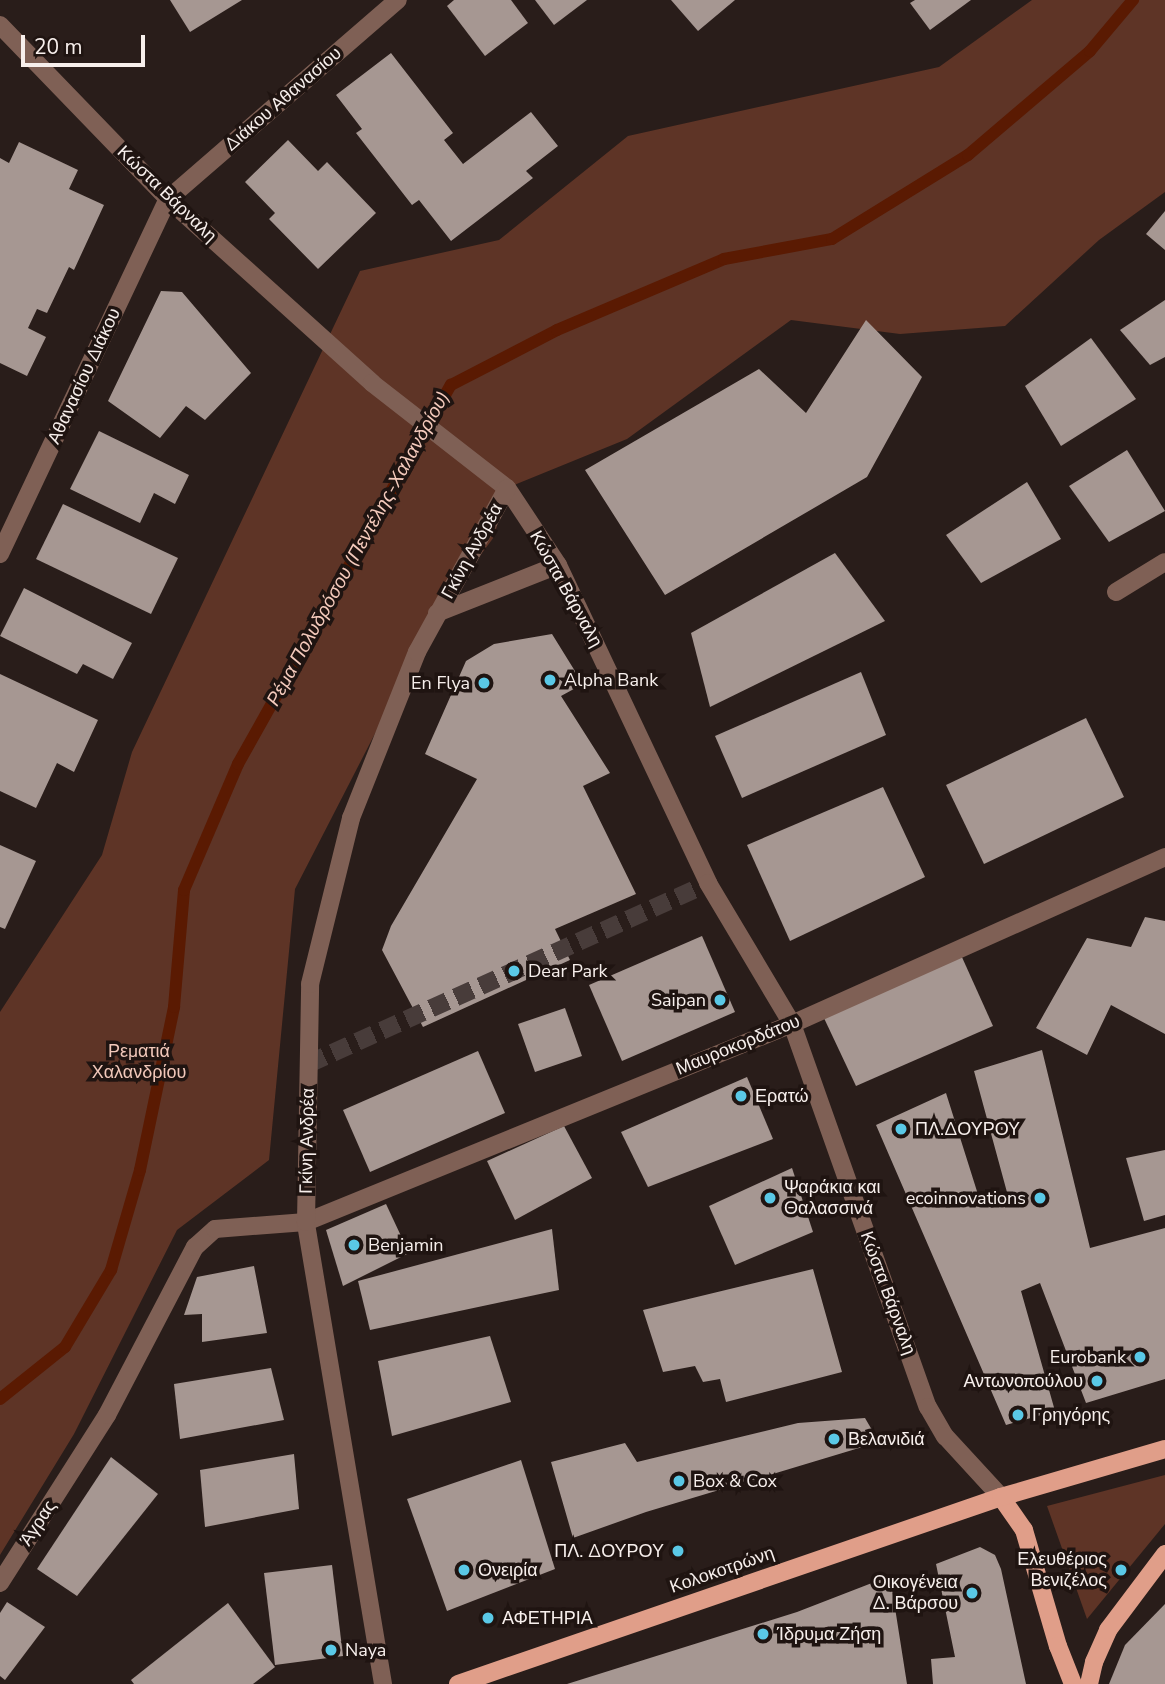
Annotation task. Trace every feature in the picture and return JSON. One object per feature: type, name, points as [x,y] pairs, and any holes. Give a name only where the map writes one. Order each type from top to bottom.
[{"type":"main road","name":"Κολοκοτρώνη","points":[[458,1684],[1001,1497],[1165,1449]]},
{"type":"main road","points":[[1001,1497],[1024,1530],[1058,1646],[1073,1684]]},
{"type":"main road","points":[[1089,1684],[1108,1630],[1165,1554]]},
{"type":"street","name":"Διάκου Αθανασίου","points":[[168,199],[398,0]]},
{"type":"street","name":"Κώστα Βάρναλη","points":[[0,25],[168,199],[372,383],[507,488],[558,565],[708,883],[792,1024],[928,1407],[945,1436],[1001,1497]]},
{"type":"street","name":"Αθανασίου Διάκου","points":[[0,554],[168,199]]},
{"type":"street","name":"Γκίνη Ανδρέα","points":[[383,1684],[306,1222],[310,984],[351,818],[418,652],[507,488]]},
{"type":"street","points":[[1116,592],[1165,562]]},
{"type":"street","name":"Γκίνη Ανδρέα","points":[[437,613],[558,565]]},
{"type":"street","name":"Μαυροκορδάτου","points":[[76,1464],[132,1368],[195,1247],[215,1229],[306,1222],[792,1024],[1165,857]]},
{"type":"street","name":"Άγρας","points":[[0,1583],[76,1464]]},
{"type":"green space","name":"Ρεματιά Χαλανδρίου","points":[[1032,0],[1165,0],[1165,192],[1099,240],[1005,326],[900,334],[791,320],[627,439],[507,488],[494,537],[437,613],[295,889],[269,1160],[177,1230],[74,1434],[0,1555],[0,1012],[102,855],[132,752],[360,271],[499,240],[628,136],[939,67]]},
{"type":"green space","points":[[1165,1475],[1165,1524],[1087,1619],[1047,1506]]},
{"type":"building","points":[[170,0],[242,0],[190,32]]},
{"type":"building","points":[[454,0],[511,0],[528,23],[485,56],[447,6]]},
{"type":"building","points":[[535,0],[587,0],[554,25]]},
{"type":"building","points":[[671,0],[735,0],[698,31]]},
{"type":"building","points":[[915,0],[971,0],[930,30],[910,3]]},
{"type":"building","points":[[391,53],[453,133],[444,140],[463,164],[531,112],[558,146],[526,171],[533,178],[451,241],[419,200],[412,205],[356,133],[362,129],[336,95]]},
{"type":"building","points":[[288,140],[318,171],[327,162],[376,213],[318,269],[269,219],[275,213],[245,182]]},
{"type":"building","points":[[19,142],[78,170],[69,189],[104,205],[74,270],[69,267],[47,313],[37,309],[28,328],[46,337],[27,376],[0,363],[0,158],[9,163]]},
{"type":"building","points":[[1165,211],[1165,250],[1146,234]]},
{"type":"building","points":[[161,291],[182,292],[251,373],[205,420],[186,406],[160,438],[108,401]]},
{"type":"building","points":[[1165,300],[1165,357],[1150,365],[1120,330]]},
{"type":"building","points":[[866,320],[922,377],[867,477],[665,595],[585,470],[759,369],[806,413]]},
{"type":"building","points":[[1091,338],[1136,399],[1061,446],[1025,386]]},
{"type":"building","points":[[99,431],[189,475],[175,504],[154,493],[140,523],[70,489]]},
{"type":"building","points":[[1127,450],[1165,511],[1109,542],[1069,486]]},
{"type":"building","points":[[1027,482],[1061,539],[981,583],[946,535]]},
{"type":"building","points":[[63,504],[178,558],[151,614],[36,559]]},
{"type":"building","points":[[835,553],[885,621],[710,707],[691,633]]},
{"type":"building","points":[[24,588],[132,643],[113,679],[83,664],[77,674],[0,636]]},
{"type":"building","points":[[552,634],[583,684],[561,696],[610,773],[583,786],[636,894],[555,929],[570,960],[423,1027],[382,950],[391,926],[477,779],[425,754],[466,661],[494,644]]},
{"type":"building","points":[[861,672],[886,735],[742,798],[715,736]]},
{"type":"building","points":[[0,674],[98,720],[74,772],[57,763],[36,808],[0,791]]},
{"type":"building","points":[[1086,718],[1124,797],[984,864],[946,785]]},
{"type":"building","points":[[883,787],[925,877],[790,941],[747,845]]},
{"type":"building","points":[[0,845],[36,861],[5,929],[0,927]]},
{"type":"building","points":[[1145,917],[1165,921],[1165,1034],[1111,1005],[1087,1055],[1036,1028],[1087,938],[1131,947]]},
{"type":"building","points":[[702,936],[735,1012],[622,1061],[589,985]]},
{"type":"building","points":[[961,955],[993,1026],[856,1086],[823,1016]]},
{"type":"building","points":[[565,1008],[582,1056],[535,1072],[518,1024]]},
{"type":"building","points":[[1042,1050],[1090,1248],[1165,1228],[1165,1379],[1086,1403],[1040,1283],[1021,1291],[1055,1411],[1006,1425],[876,1125],[946,1093],[981,1204],[1008,1196],[974,1071]]},
{"type":"building","points":[[478,1051],[505,1113],[370,1172],[343,1110]]},
{"type":"building","points":[[747,1077],[773,1139],[648,1187],[621,1132]]},
{"type":"building","points":[[564,1126],[592,1178],[515,1220],[487,1161]]},
{"type":"building","points":[[1165,1150],[1165,1215],[1144,1221],[1126,1158]]},
{"type":"building","points":[[792,1168],[813,1232],[735,1265],[709,1206]]},
{"type":"building","points":[[386,1204],[409,1253],[343,1286],[326,1230]]},
{"type":"building","points":[[552,1229],[559,1290],[370,1330],[358,1281]]},
{"type":"building","points":[[254,1266],[267,1333],[202,1342],[202,1314],[184,1315],[197,1277]]},
{"type":"building","points":[[813,1269],[842,1372],[726,1402],[720,1379],[703,1382],[695,1366],[663,1372],[643,1310]]},
{"type":"building","points":[[490,1336],[511,1402],[392,1436],[378,1361]]},
{"type":"building","points":[[271,1368],[284,1420],[180,1439],[174,1384]]},
{"type":"building","points":[[865,1418],[879,1442],[646,1512],[573,1538],[551,1462],[625,1443],[637,1462],[798,1423]]},
{"type":"building","points":[[294,1454],[299,1509],[205,1527],[200,1470]]},
{"type":"building","points":[[111,1457],[158,1494],[77,1596],[37,1569]]},
{"type":"building","points":[[521,1460],[555,1569],[447,1611],[407,1499]]},
{"type":"building","points":[[980,1547],[995,1555],[1001,1569],[1026,1684],[933,1684],[931,1659],[955,1657],[936,1564]]},
{"type":"building","points":[[332,1565],[343,1656],[275,1665],[264,1573]]},
{"type":"building","points":[[890,1576],[907,1684],[567,1684],[797,1612]]},
{"type":"building","points":[[7,1602],[45,1627],[5,1680],[0,1676],[0,1613]]},
{"type":"building","points":[[228,1603],[275,1667],[253,1684],[134,1684],[131,1680]]},
{"type":"building","points":[[1165,1604],[1165,1684],[1109,1684],[1125,1645]]},
{"type":"waterway","name":"Ρέμα Πολυδρόσου (Πεντέλης-Χαλανδρίου)","points":[[0,1399],[65,1347],[111,1270],[140,1170],[174,1007],[184,890],[238,764],[451,385],[557,330],[724,259],[832,239],[968,155],[1090,51],[1133,0]]},
{"type":"tunnel","points":[[308,1064],[708,883]]},
{"type":"place","name":"Alpha Bank","points":[[550,680]]},
{"type":"place","name":"En Flya","points":[[484,683]]},
{"type":"place","name":"Dear Park","points":[[514,971]]},
{"type":"place","name":"Saipan","points":[[720,1000]]},
{"type":"place","name":"Ερατώ","points":[[741,1096]]},
{"type":"place","name":"ΠΛ.ΔΟΥΡΟΥ","points":[[901,1129]]},
{"type":"place","name":"Ψαράκια και Θαλασσινά","points":[[770,1198]]},
{"type":"place","name":"ecoinnovations","points":[[1040,1198]]},
{"type":"place","name":"Benjamin","points":[[354,1245]]},
{"type":"place","name":"Eurobank","points":[[1140,1357]]},
{"type":"place","name":"Αντωνοπούλου","points":[[1097,1381]]},
{"type":"place","name":"Γρηγόρης","points":[[1018,1415]]},
{"type":"place","name":"Βελανιδιά","points":[[834,1439]]},
{"type":"place","name":"Box & Cox","points":[[679,1481]]},
{"type":"place","name":"ΠΛ. ΔΟΥΡΟΥ","points":[[678,1551]]},
{"type":"place","name":"Ονειρία","points":[[464,1570]]},
{"type":"place","name":"Ελευθέριος Βενιζέλος","points":[[1121,1570]]},
{"type":"place","name":"Οικογένεια Δ. Βάρσου","points":[[972,1593]]},
{"type":"place","name":"ΑΦΕΤΗΡΙΑ","points":[[488,1618]]},
{"type":"place","name":"Ίδρυμα Ζήση","points":[[763,1634]]},
{"type":"place","name":"Naya","points":[[331,1650]]}]
